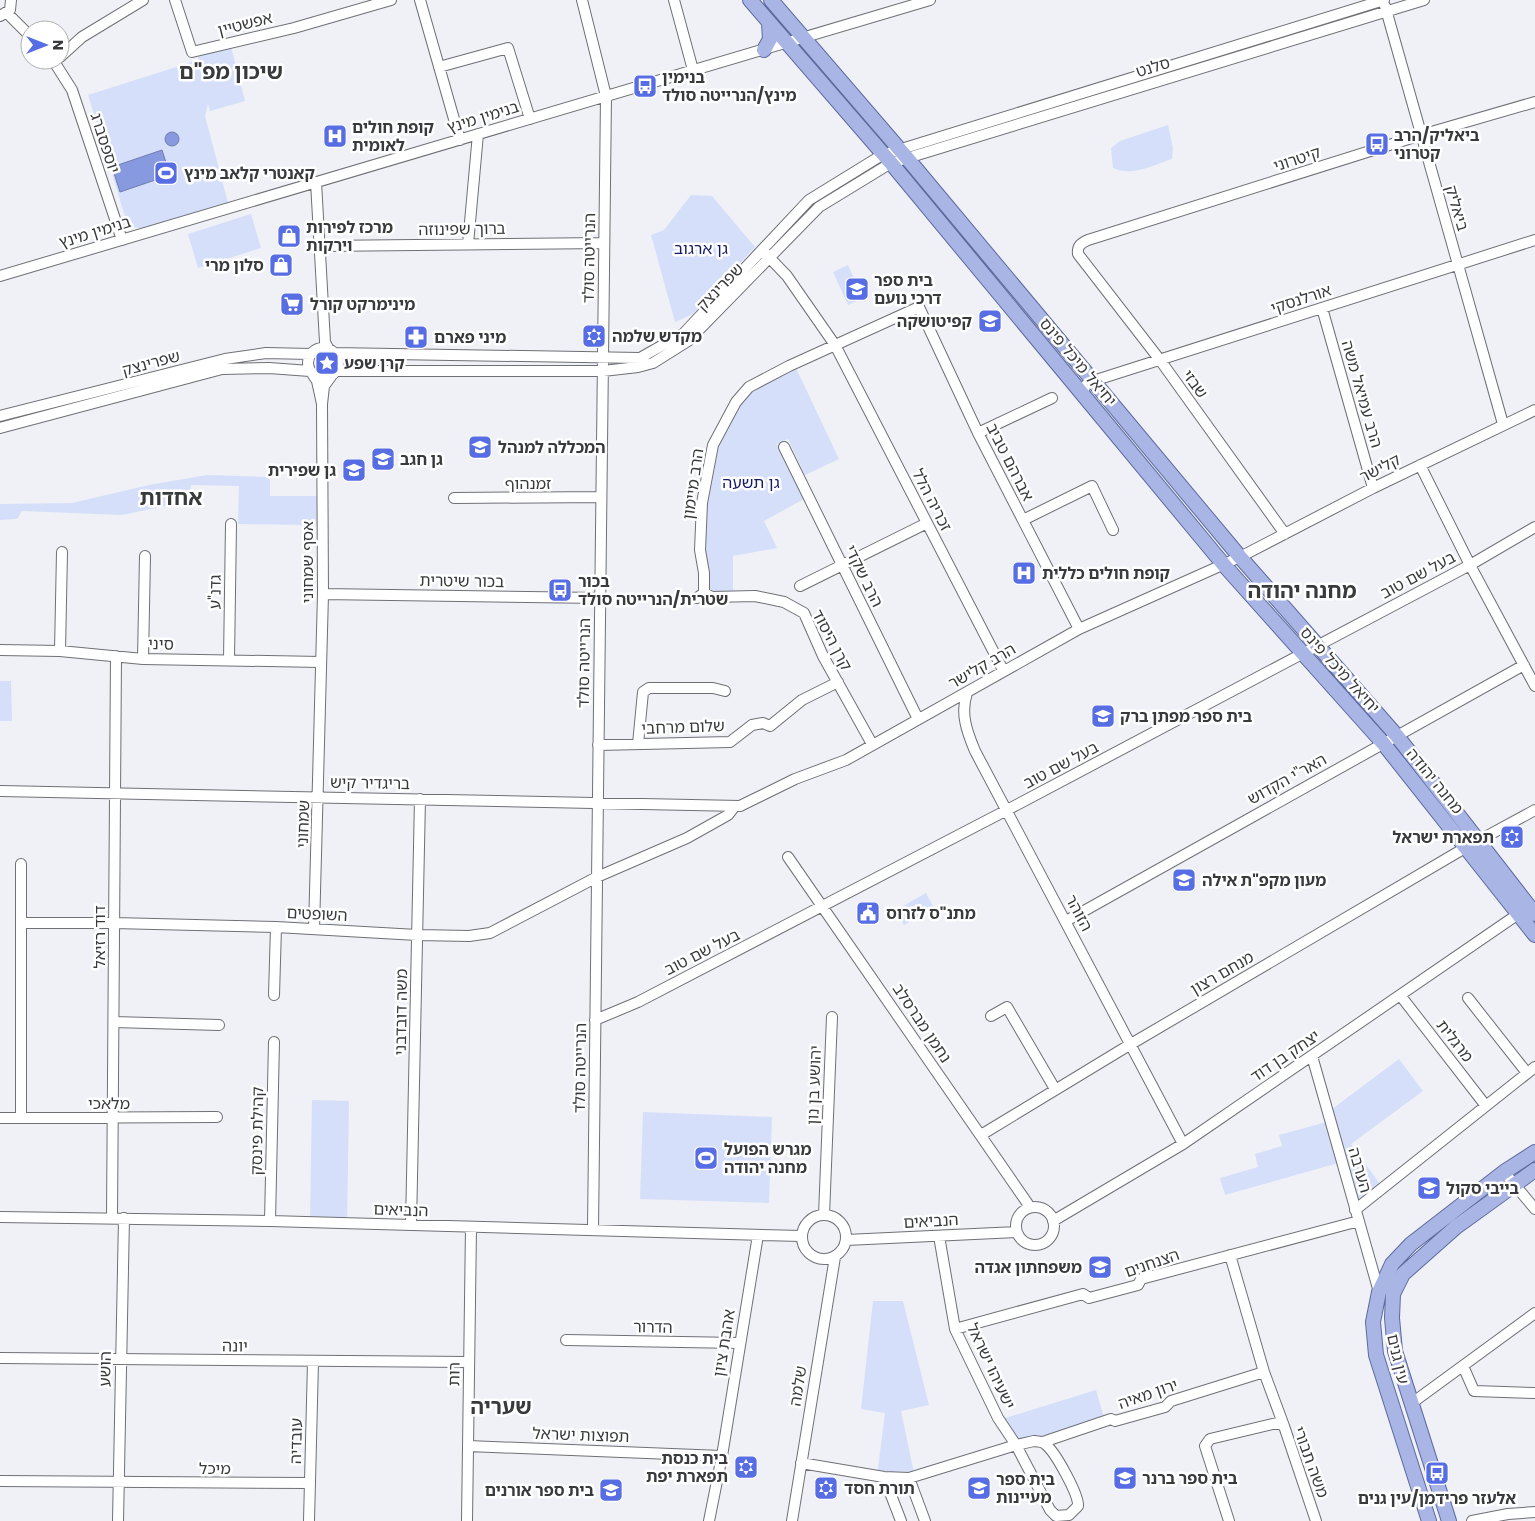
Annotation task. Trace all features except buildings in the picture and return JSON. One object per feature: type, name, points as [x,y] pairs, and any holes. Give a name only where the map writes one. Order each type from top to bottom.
[{"type":"main road","name":"יחיאל מיכל פינס","points":[[750,0],[886,159],[1224,565],[1383,743]]},
{"type":"main road","name":"יחיאל מיכל פינס","points":[[771,0],[903,154],[1240,557],[1397,736]]},
{"type":"main road","points":[[764,50],[770,39],[769,23]]},
{"type":"main road","name":"מחנה יהודה","points":[[1397,736],[1473,845]]},
{"type":"main road","name":"מחנה יהודה","points":[[1383,743],[1473,845],[1527,912],[1535,935]]},
{"type":"main road","name":"עין גנים","points":[[1430,1521],[1376,1355],[1373,1322],[1379,1292],[1392,1264],[1411,1244],[1504,1172],[1535,1152]]},
{"type":"main road","name":"עין גנים","points":[[1448,1521],[1395,1350],[1392,1318],[1393,1294],[1403,1274],[1456,1227],[1514,1183],[1535,1170]]},
{"type":"street","points":[[11,0],[11,6],[4,15],[20,28]]},
{"type":"street","points":[[70,48],[82,37],[143,0]]},
{"type":"street","name":"אפשטיין","points":[[175,0],[192,52],[294,28],[390,0]]},
{"type":"street","points":[[420,0],[460,140]]},
{"type":"street","name":"הנרייטה סולד","points":[[582,0],[606,96],[593,1230]]},
{"type":"street","points":[[674,0],[693,70]]},
{"type":"street","name":"בנימין מינץ","points":[[0,276],[764,50],[904,4],[930,0]]},
{"type":"street","name":"סלנט","points":[[903,154],[1384,0]]},
{"type":"street","name":"ביאליק","points":[[1384,0],[1503,424]]},
{"type":"street","name":"סלנט","points":[[886,159],[1424,0]]},
{"type":"street","points":[[439,67],[508,48],[530,119]]},
{"type":"street","name":"יוספסברג","points":[[61,70],[72,90],[122,240]]},
{"type":"street","name":"קיטרוני","points":[[1078,254],[1077,249],[1081,243],[1088,240],[1421,135],[1535,102]]},
{"type":"street","points":[[468,244],[478,134]]},
{"type":"street","points":[[865,166],[871,158],[868,138]]},
{"type":"street","name":"שפרינצק","points":[[0,416],[225,359],[266,353],[324,350],[603,359],[640,358],[684,333],[809,200],[865,166],[886,159]]},
{"type":"street","name":"שפרינצק","points":[[334,373],[602,371],[638,367],[653,363],[688,340],[819,207],[886,159]]},
{"type":"street","points":[[316,182],[324,350],[338,362],[334,373],[323,378],[312,373],[308,363],[324,350]]},
{"type":"street","name":"אורלנסקי","points":[[1093,381],[1535,240]]},
{"type":"street","name":"ברוך שפינוזה","points":[[320,246],[604,243]]},
{"type":"street","name":"זכריה הלל","points":[[761,249],[788,276],[835,345],[1003,670]]},
{"type":"street","name":"שבזי","points":[[1078,254],[1160,360],[1285,534]]},
{"type":"street","name":"הרב מיימון","points":[[700,595],[704,572],[700,550],[702,503],[713,445],[736,402],[749,387],[919,307]]},
{"type":"street","name":"אברהם טביב","points":[[919,307],[978,433],[1079,629]]},
{"type":"street","name":"הרב עמיאל משה","points":[[1322,308],[1373,488]]},
{"type":"street","name":"שפרינצק","points":[[0,428],[222,370],[269,368],[312,373]]},
{"type":"street","name":"אסף שמחוני","points":[[312,373],[317,381],[322,404]]},
{"type":"street","name":"אסף שמחוני","points":[[320,720],[322,404],[324,386],[334,373]]},
{"type":"street","points":[[1082,394],[1086,385],[1093,381]]},
{"type":"street","points":[[978,433],[1052,398]]},
{"type":"street","name":"קלישר","points":[[1240,557],[1373,488],[1535,410]]},
{"type":"street","name":"הרב שקדי","points":[[784,447],[918,719]]},
{"type":"street","points":[[1420,465],[1470,565],[1535,686]]},
{"type":"street","points":[[1023,520],[1092,486],[1113,530]]},
{"type":"street","name":"זמנהוף","points":[[454,498],[601,497]]},
{"type":"street","points":[[800,586],[927,523]]},
{"type":"street","name":"גדנ\"ע","points":[[229,660],[231,524]]},
{"type":"street","name":"בעל שם טוב","points":[[596,1020],[638,1002],[1007,810],[1470,565],[1535,527]]},
{"type":"street","points":[[60,651],[62,552]]},
{"type":"street","points":[[143,659],[144,556]]},
{"type":"street","name":"הרב קלישר","points":[[738,806],[794,780],[846,760],[966,693],[1003,670],[1079,629],[1240,557]]},
{"type":"street","name":"בכור שיטרית","points":[[322,594],[600,598]]},
{"type":"street","name":"קרן היסוד","points":[[700,595],[712,597],[755,596],[784,602],[804,613],[838,682],[872,744]]},
{"type":"street","name":"סיני","points":[[0,650],[60,651],[143,659],[321,662]]},
{"type":"street","name":"דוד רזיאל","points":[[112,1218],[116,656]]},
{"type":"street","name":"האר\"י הקדוש","points":[[1066,921],[1524,665]]},
{"type":"street","name":"שלום מרחבי","points":[[598,745],[730,742],[752,725],[763,723],[770,726],[802,700],[838,682]]},
{"type":"street","points":[[638,744],[642,692],[649,688],[713,688],[726,691]]},
{"type":"street","name":"הזוהר","points":[[966,693],[963,702],[966,730],[1183,1144]]},
{"type":"street","name":"שמחוני","points":[[314,929],[320,720]]},
{"type":"street","name":"בריגדיר קיש","points":[[0,791],[738,806]]},
{"type":"street","name":"משה דובדבני","points":[[411,1225],[420,799]]},
{"type":"street","name":"השופטים","points":[[21,923],[114,922],[276,927],[417,936],[469,936],[490,932],[597,878],[687,838],[728,815],[738,806]]},
{"type":"street","name":"מנחם רצון","points":[[981,1135],[1130,1044],[1535,810]]},
{"type":"street","name":"נחמן מברסלב","points":[[788,857],[824,906],[1030,1207]]},
{"type":"street","points":[[21,864],[21,1118]]},
{"type":"street","name":"יצחק בן דוד","points":[[1053,1221],[1183,1144],[1400,995],[1527,912]]},
{"type":"street","points":[[274,995],[276,927]]},
{"type":"street","name":"מרגלית","points":[[1400,995],[1486,1106]]},
{"type":"street","points":[[1356,1210],[1531,1070],[1468,998]]},
{"type":"street","points":[[991,1016],[1007,1007],[1055,1089]]},
{"type":"street","name":"יהושע בן נון","points":[[824,1215],[832,1017]]},
{"type":"street","points":[[114,1022],[219,1025]]},
{"type":"street","name":"קהילת פינסק","points":[[270,1221],[274,1042]]},
{"type":"street","name":"הערבה","points":[[1312,1056],[1379,1292]]},
{"type":"street","name":"מלאכי","points":[[0,1118],[218,1117]]},
{"type":"street","points":[[1504,1172],[1535,1209]]},
{"type":"street","points":[[1030,1207],[1046,1210],[1053,1221],[1050,1237],[1039,1244],[1025,1242],[1017,1232],[1017,1220],[1020,1214],[1030,1207]]},
{"type":"street","points":[[824,1215],[838,1220],[843,1226],[846,1240],[840,1252],[835,1256],[822,1260],[810,1255],[803,1244],[801,1236],[806,1224],[811,1219],[824,1215]]},
{"type":"street","name":"הנביאים","points":[[0,1217],[270,1221],[801,1236]]},
{"type":"street","name":"הושע","points":[[118,1521],[124,1218]]},
{"type":"street","name":"הצנחנים","points":[[955,1328],[1083,1294],[1089,1298],[1138,1285],[1141,1279],[1359,1221]]},
{"type":"street","name":"רות","points":[[467,1521],[471,1226]]},
{"type":"street","name":"הנביאים","points":[[846,1240],[1017,1232]]},
{"type":"street","name":"אהבת ציון","points":[[709,1521],[722,1456],[758,1235]]},
{"type":"street","name":"ישעיהו ישראל","points":[[939,1236],[955,1328],[998,1418],[1016,1445],[1050,1510],[1056,1516],[1069,1515],[1078,1506],[1077,1497],[1052,1451],[1043,1442]]},
{"type":"street","points":[[1230,1255],[1264,1372],[1284,1426]]},
{"type":"street","name":"שלמה","points":[[792,1521],[835,1256]]},
{"type":"street","points":[[1412,1403],[1535,1313]]},
{"type":"street","name":"הדרור","points":[[566,1340],[739,1343]]},
{"type":"street","name":"יונה","points":[[0,1358],[469,1362]]},
{"type":"street","name":"עובדיה","points":[[309,1521],[313,1362]]},
{"type":"street","points":[[1463,1366],[1474,1391],[1535,1393]]},
{"type":"street","name":"ירון מאיה","points":[[801,1463],[884,1477],[909,1478],[1016,1445],[1034,1441],[1043,1442],[1111,1419],[1115,1421],[1165,1406],[1171,1401],[1264,1372]]},
{"type":"street","name":"משה תבורי","points":[[1229,1521],[1205,1446],[1210,1439],[1277,1424],[1284,1426],[1316,1521]]},
{"type":"street","name":"תפוצות ישראל","points":[[468,1446],[722,1456]]},
{"type":"street","points":[[884,1477],[901,1521]]},
{"type":"street","points":[[909,1478],[925,1521]]},
{"type":"street","name":"מיכל","points":[[0,1480],[310,1483]]},
{"type":"street","points":[[1472,1521],[1508,1514],[1535,1512]]},
{"type":"green space","name":"קאנטרי קלאב מינץ","points":[[231,47],[245,101],[210,111],[208,104],[205,116],[228,203],[144,228],[137,228],[127,223],[88,95],[198,60],[200,67],[198,56]]},
{"type":"green space","points":[[1168,125],[1173,148],[1172,159],[1135,171],[1113,168],[1111,148],[1120,141]]},
{"type":"green space","name":"גן ארגוב","points":[[691,195],[712,196],[755,247],[693,314],[675,322],[651,235],[664,230]]},
{"type":"green space","points":[[251,214],[261,248],[198,268],[188,234]]},
{"type":"green space","points":[[848,265],[863,298],[848,305],[833,272]]},
{"type":"green space","name":"גן תשעה","points":[[796,368],[839,459],[805,475],[788,439],[777,444],[804,499],[764,521],[777,548],[733,556],[733,592],[713,594],[708,592],[704,551],[706,505],[716,446],[739,404],[751,392]]},
{"type":"green space","points":[[207,475],[270,477],[270,496],[320,496],[319,525],[238,524],[239,486],[191,485],[190,501],[122,515],[22,511],[17,519],[0,520],[0,504],[72,503],[149,485]]},
{"type":"green space","points":[[0,681],[11,681],[12,721],[0,721]]},
{"type":"green space","points":[[926,893],[934,908],[904,925],[896,910]]},
{"type":"green space","points":[[1399,1059],[1423,1091],[1351,1144],[1383,1188],[1355,1210],[1342,1162],[1225,1195],[1220,1178],[1258,1167],[1255,1154],[1282,1146],[1279,1135],[1330,1121],[1328,1112]]},
{"type":"green space","points":[[312,1100],[349,1101],[347,1223],[310,1222]]},
{"type":"green space","name":"מגרש הפועל מחנה יהודה","points":[[643,1112],[772,1117],[769,1203],[640,1199]]},
{"type":"green space","points":[[873,1301],[903,1301],[929,1405],[901,1411],[915,1478],[877,1476],[885,1413],[861,1409]]},
{"type":"green space","points":[[1096,1390],[1103,1414],[1111,1419],[1016,1445],[999,1420]]},
{"type":"water","points":[[169,132],[175,132],[179,139],[175,146],[169,146],[165,142],[165,136]]},
{"type":"water","points":[[162,150],[170,175],[120,192],[112,167]]},
{"type":"place","name":"בנימין מינץ/הנרייטה סולד","points":[[645,86]]},
{"type":"place","name":"קופת חולים לאומית","points":[[335,136]]},
{"type":"place","name":"ביאליק/הרב קטרוני","points":[[1377,144]]},
{"type":"place","name":"קאנטרי קלאב מינץ","points":[[166,173]]},
{"type":"place","name":"מרכז לפירות וירקות","points":[[289,236]]},
{"type":"place","name":"סלון מרי","points":[[281,265]]},
{"type":"place","name":"בית ספר דרכי נועם","points":[[857,289]]},
{"type":"place","name":"מינימרקט קורל","points":[[292,304]]},
{"type":"place","name":"קפיטושקה","points":[[990,321]]},
{"type":"place","name":"מקדש שלמה","points":[[594,336]]},
{"type":"place","name":"מיני פארם","points":[[416,337]]},
{"type":"place","name":"קרן שפע","points":[[327,363]]},
{"type":"place","name":"המכללה למנהל","points":[[480,447]]},
{"type":"place","name":"גן חגב","points":[[383,459]]},
{"type":"place","name":"גן שפירית","points":[[354,470]]},
{"type":"place","name":"קופת חולים כללית","points":[[1024,573]]},
{"type":"place","name":"בכור שטרית/הנרייטה סולד","points":[[560,590]]},
{"type":"place","name":"בית ספר מפתן ברק","points":[[1103,716]]},
{"type":"place","name":"תפארת ישראל","points":[[1512,837]]},
{"type":"place","name":"מעון מקפ\"ת אילה","points":[[1184,880]]},
{"type":"place","name":"מתנ\"ס לזרוס","points":[[868,913]]},
{"type":"place","name":"מגרש הפועל מחנה יהודה","points":[[706,1158]]},
{"type":"place","name":"בייבי סקול","points":[[1429,1188]]},
{"type":"place","name":"משפחתון אגדה","points":[[1100,1267]]},
{"type":"place","name":"בית כנסת תפארת יפת","points":[[746,1467]]},
{"type":"place","name":"אלעזר פרידמן/עין גנים","points":[[1437,1473]]},
{"type":"place","name":"בית ספר ברנר","points":[[1125,1478]]},
{"type":"place","name":"תורת חסד","points":[[826,1488]]},
{"type":"place","name":"בית ספר מעיינות","points":[[979,1488]]},
{"type":"place","name":"בית ספר אורנים","points":[[611,1490]]},
{"type":"district","name":"שיכון מפ\"ם","points":[[231,71]]},
{"type":"district","name":"אחדות","points":[[171,497]]},
{"type":"district","name":"מחנה יהודה","points":[[1302,590]]},
{"type":"district","name":"שעריה","points":[[501,1406]]}]
